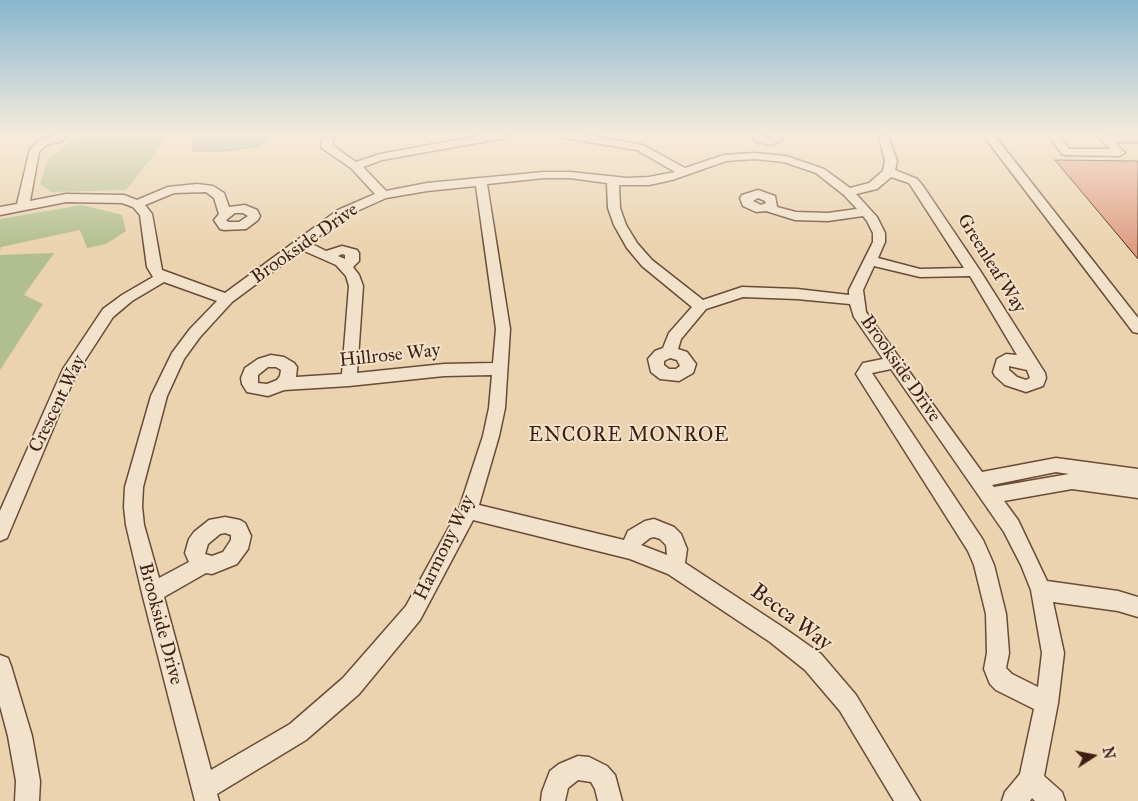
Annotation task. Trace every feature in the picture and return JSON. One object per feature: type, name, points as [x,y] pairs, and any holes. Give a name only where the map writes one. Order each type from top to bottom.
[{"type":"street","points":[[23,206],[30,172]]},
{"type":"street","points":[[361,172],[383,195]]},
{"type":"street","name":"Brookside Drive","points":[[822,172],[848,192],[876,224],[879,233],[879,242],[871,261],[858,282],[856,300],[864,320],[1011,526],[1041,590],[1053,652],[1047,703],[1031,780],[1014,801]]},
{"type":"street","points":[[848,192],[872,186],[889,172]]},
{"type":"street","name":"Greenleaf Way","points":[[890,172],[913,181],[974,272],[1032,366]]},
{"type":"street","points":[[1017,172],[1138,328]]},
{"type":"street","name":"Brookside Drive","points":[[206,794],[152,593],[135,525],[133,507],[134,487],[159,396],[177,357],[195,333],[227,298],[342,213],[383,195],[427,187],[544,175],[649,181],[684,173]]},
{"type":"street","points":[[613,180],[614,208],[620,225],[632,245],[647,263],[701,306]]},
{"type":"street","name":"Harmony Way","points":[[206,794],[298,732],[351,686],[413,613],[468,511],[492,436],[501,369],[503,329],[481,182]]},
{"type":"street","points":[[136,204],[172,190],[209,189],[220,196],[224,214]]},
{"type":"street","points":[[0,211],[78,197],[115,197],[136,204],[146,214],[154,267],[163,277],[227,298]]},
{"type":"street","points":[[769,208],[795,216],[828,217],[866,212]]},
{"type":"street","points":[[300,244],[341,262],[352,275],[356,286],[349,380]]},
{"type":"street","points":[[871,261],[920,273],[974,272]]},
{"type":"street","name":"Crescent Way","points":[[0,532],[69,374],[104,319],[108,313],[127,298],[163,277]]},
{"type":"street","points":[[670,352],[674,338],[701,306],[742,292],[797,294],[856,300]]},
{"type":"street","points":[[893,363],[868,367],[864,370],[864,374],[976,546],[984,565],[996,614],[998,653],[995,669],[998,676],[1004,682],[1047,703]]},
{"type":"street","name":"Hillrose Way","points":[[283,384],[349,380],[444,370],[501,369]]},
{"type":"street","points":[[984,488],[1056,466],[1086,468],[1138,477]]},
{"type":"street","points":[[984,488],[1072,481],[1138,490]]},
{"type":"street","name":"Becca Way","points":[[468,511],[630,550],[675,567],[777,635],[813,662],[848,702],[908,801]]},
{"type":"street","points":[[630,550],[635,537],[645,530],[654,528],[667,532],[674,540],[677,550],[675,567]]},
{"type":"street","points":[[152,593],[204,564]]},
{"type":"street","points":[[1041,590],[1118,601],[1138,606]]},
{"type":"street","points":[[0,666],[20,736],[28,781],[27,801]]},
{"type":"street","points":[[553,801],[554,792],[559,780],[567,772],[578,768],[589,768],[599,774],[606,784],[610,801]]},
{"type":"street","points":[[1031,780],[1054,801]]},
{"type":"green space","points":[[44,172],[140,172],[126,190],[51,192],[40,184]]},
{"type":"green space","points":[[82,205],[122,215],[126,231],[106,244],[87,248],[80,230],[1,247],[0,251],[0,219]]},
{"type":"green space","points":[[54,253],[24,295],[43,304],[0,370],[0,255]]},
{"type":"building","points":[[1065,172],[1138,172],[1138,259]]},
{"type":"district","name":"ENCORE MONROE","points":[[629,436]]}]
